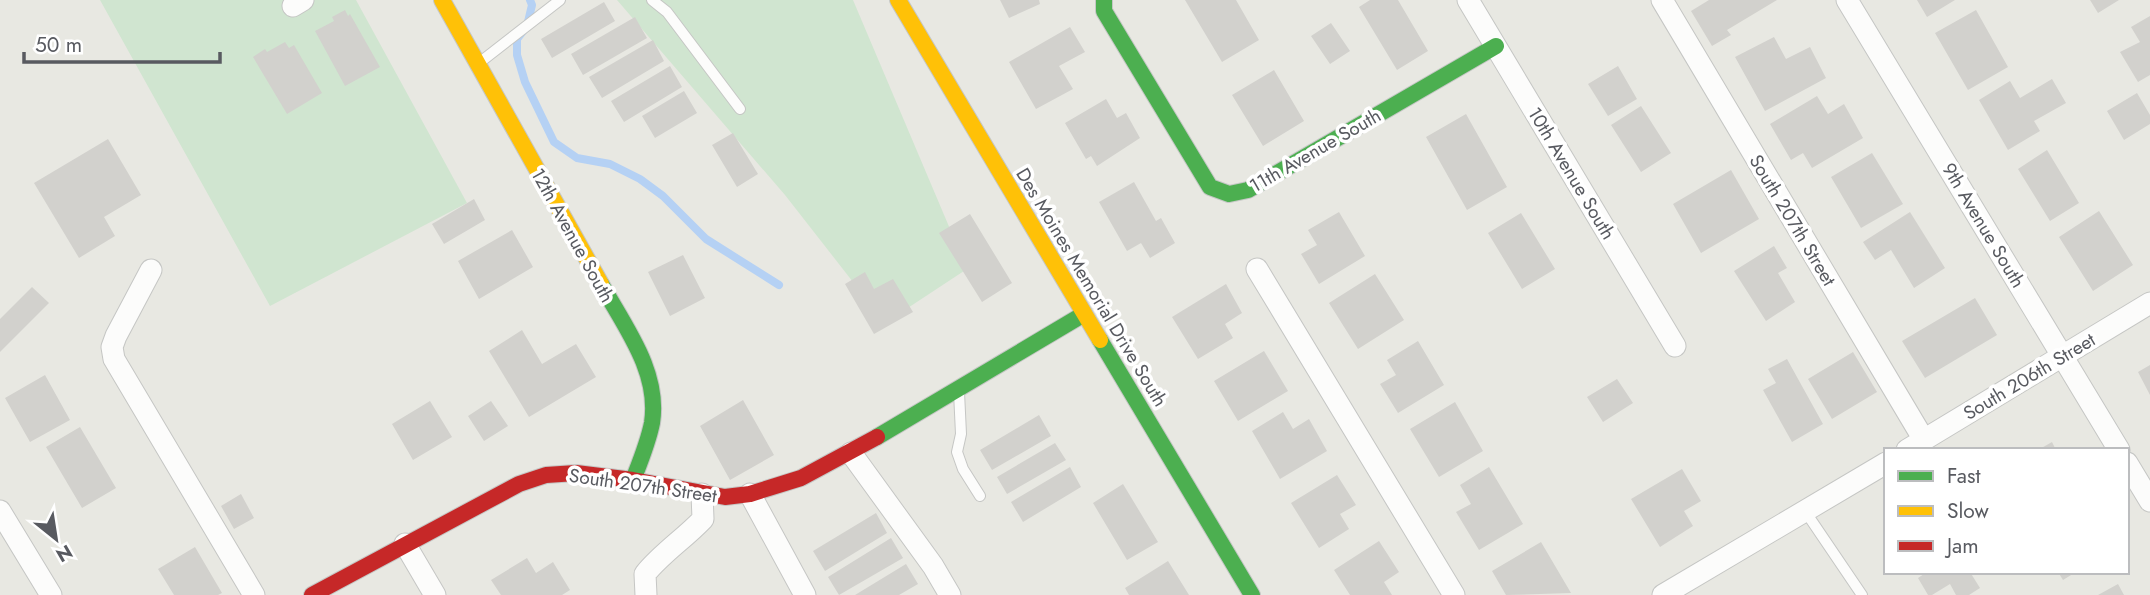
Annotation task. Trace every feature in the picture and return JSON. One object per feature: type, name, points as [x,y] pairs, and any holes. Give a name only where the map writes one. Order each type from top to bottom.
[{"type":"street","name":"12th Avenue South","points":[[442,0],[643,360],[651,382],[654,418],[633,481]]},
{"type":"street","name":"Des Moines Memorial Drive South","points":[[898,0],[1252,595]]},
{"type":"street","name":"11th Avenue South","points":[[1104,0],[1104,11],[1210,187],[1229,194],[1248,190],[1496,46]]},
{"type":"street","name":"10th Avenue South","points":[[1468,0],[1675,346]]},
{"type":"street","name":"South 207th Street","points":[[1662,0],[1916,445]]},
{"type":"street","name":"9th Avenue South","points":[[1847,0],[2118,448]]},
{"type":"street","points":[[1257,269],[1454,595]]},
{"type":"street","points":[[151,270],[116,336],[112,347],[114,359],[254,595]]},
{"type":"street","name":"South 206th Street","points":[[1916,445],[2150,303]]},
{"type":"street","name":"South 207th Street","points":[[312,595],[519,484],[546,475],[576,473],[725,497],[750,494],[801,478],[851,453],[1084,314]]},
{"type":"street","points":[[851,453],[933,566],[950,595]]},
{"type":"street","points":[[1663,595],[1884,464]]},
{"type":"street","points":[[2129,466],[2150,501]]},
{"type":"street","points":[[646,595],[645,574],[658,557],[689,534],[703,519],[702,494]]},
{"type":"street","points":[[750,494],[805,595]]},
{"type":"street","points":[[0,511],[51,595]]},
{"type":"street","points":[[405,544],[435,595]]},
{"type":"lane","points":[[477,64],[560,0]]},
{"type":"lane","points":[[652,0],[667,12],[740,109]]},
{"type":"lane","points":[[959,389],[961,434],[957,452],[963,469],[980,496]]},
{"type":"lane","points":[[1804,511],[1862,595]]},
{"type":"green space","points":[[100,0],[356,0],[467,203],[270,306]]},
{"type":"green space","points":[[617,0],[853,0],[967,269],[885,323],[785,195]]},
{"type":"building","points":[[1000,0],[1039,0],[1040,4],[1009,18]]},
{"type":"building","points":[[1185,0],[1236,0],[1259,40],[1222,62]]},
{"type":"building","points":[[1370,0],[1398,0],[1428,51],[1397,70],[1359,7]]},
{"type":"building","points":[[1709,0],[1777,0],[1727,30],[1731,35],[1712,46],[1691,11]]},
{"type":"building","points":[[1917,0],[1955,0],[1927,17]]},
{"type":"building","points":[[2090,0],[2119,0],[2098,13]]},
{"type":"building","points":[[604,2],[615,21],[552,58],[541,39]]},
{"type":"building","points":[[345,10],[348,16],[350,14],[380,67],[345,86],[315,31],[334,21],[332,17]]},
{"type":"building","points":[[1976,10],[2008,67],[1968,90],[1935,33]]},
{"type":"building","points":[[2150,16],[2150,75],[2138,82],[2120,52],[2140,42],[2131,27]]},
{"type":"building","points":[[635,17],[647,38],[583,75],[571,54]]},
{"type":"building","points":[[1331,23],[1350,51],[1330,64],[1311,36]]},
{"type":"building","points":[[1070,27],[1085,52],[1059,66],[1073,89],[1036,109],[1009,62]]},
{"type":"building","points":[[1774,37],[1786,59],[1810,47],[1826,78],[1765,111],[1735,57]]},
{"type":"building","points":[[653,40],[664,61],[602,98],[589,77]]},
{"type":"building","points":[[285,42],[289,48],[294,45],[322,93],[287,114],[253,57],[265,49],[267,52]]},
{"type":"building","points":[[670,66],[682,87],[624,122],[611,101]]},
{"type":"building","points":[[1618,66],[1637,99],[1608,116],[1588,84]]},
{"type":"building","points":[[1274,70],[1304,121],[1263,146],[1232,95]]},
{"type":"building","points":[[2052,79],[2066,103],[2034,121],[2040,131],[2008,150],[1979,100],[2010,81],[2020,98]]},
{"type":"building","points":[[684,91],[697,113],[655,138],[642,116]]},
{"type":"building","points":[[2137,93],[2150,115],[2150,124],[2124,140],[2107,111]]},
{"type":"building","points":[[1817,96],[1828,114],[1844,104],[1863,138],[1812,168],[1803,153],[1791,160],[1770,124]]},
{"type":"building","points":[[1106,99],[1117,118],[1126,113],[1140,138],[1097,166],[1091,156],[1086,159],[1065,123]]},
{"type":"building","points":[[1641,106],[1671,153],[1641,172],[1611,125]]},
{"type":"building","points":[[1466,114],[1507,187],[1467,210],[1426,137]]},
{"type":"building","points":[[733,133],[758,174],[737,187],[712,145]]},
{"type":"building","points":[[108,139],[141,195],[104,217],[115,236],[79,258],[34,183]]},
{"type":"building","points":[[2047,150],[2079,203],[2050,221],[2018,169]]},
{"type":"building","points":[[1872,153],[1903,204],[1861,228],[1831,177]]},
{"type":"building","points":[[1731,170],[1759,219],[1701,253],[1673,204]]},
{"type":"building","points":[[1134,182],[1156,221],[1161,218],[1175,243],[1150,258],[1141,243],[1127,251],[1099,202]]},
{"type":"building","points":[[474,199],[485,220],[444,244],[432,224]]},
{"type":"building","points":[[2099,211],[2133,265],[2093,291],[2059,237]]},
{"type":"building","points":[[1339,212],[1365,256],[1319,284],[1301,254],[1317,245],[1308,230]]},
{"type":"building","points":[[1910,212],[1945,268],[1914,288],[1891,250],[1875,260],[1863,242]]},
{"type":"building","points":[[1521,213],[1555,269],[1522,289],[1488,233]]},
{"type":"building","points":[[970,214],[1012,283],[982,302],[939,233]]},
{"type":"building","points":[[512,230],[533,267],[479,299],[458,261]]},
{"type":"building","points":[[1774,246],[1787,268],[1778,273],[1795,302],[1766,321],[1734,271]]},
{"type":"building","points":[[683,255],[705,298],[670,316],[648,272]]},
{"type":"building","points":[[865,272],[874,289],[893,279],[913,312],[874,334],[845,284]]},
{"type":"building","points":[[1375,274],[1404,320],[1358,349],[1329,303]]},
{"type":"building","points":[[1226,284],[1242,313],[1225,324],[1233,338],[1198,359],[1172,317]]},
{"type":"building","points":[[32,287],[49,303],[0,352],[0,319]]},
{"type":"building","points":[[1975,298],[1997,335],[1925,378],[1902,341]]},
{"type":"building","points":[[522,330],[542,364],[576,344],[596,377],[529,417],[489,351]]},
{"type":"building","points":[[1418,341],[1444,385],[1398,413],[1380,384],[1396,375],[1387,360]]},
{"type":"building","points":[[1264,351],[1288,391],[1238,421],[1214,381]]},
{"type":"building","points":[[1853,352],[1877,392],[1832,419],[1808,379]]},
{"type":"building","points":[[1787,359],[1823,424],[1792,442],[1763,390],[1776,383],[1768,369]]},
{"type":"building","points":[[2150,365],[2150,395],[2138,372]]},
{"type":"building","points":[[45,375],[70,420],[30,442],[5,398]]},
{"type":"building","points":[[1617,379],[1633,403],[1603,422],[1587,397]]},
{"type":"building","points":[[743,400],[774,455],[730,480],[700,426]]},
{"type":"building","points":[[430,401],[452,437],[413,460],[392,424]]},
{"type":"building","points":[[491,401],[508,426],[484,441],[468,416]]},
{"type":"building","points":[[1455,402],[1483,451],[1439,477],[1410,429]]},
{"type":"building","points":[[1283,412],[1293,429],[1309,419],[1327,451],[1280,479],[1252,431]]},
{"type":"building","points":[[1039,415],[1051,436],[992,470],[980,450]]},
{"type":"building","points":[[80,427],[116,488],[82,508],[46,447]]},
{"type":"building","points":[[2052,442],[2055,448],[2042,448]]},
{"type":"building","points":[[1055,443],[1066,460],[1007,494],[997,477]]},
{"type":"building","points":[[1070,467],[1081,487],[1023,522],[1011,502]]},
{"type":"building","points":[[1489,467],[1523,524],[1479,550],[1456,512],[1471,504],[1460,485]]},
{"type":"building","points":[[1682,469],[1701,501],[1684,511],[1693,526],[1660,547],[1631,499]]},
{"type":"building","points":[[1337,475],[1356,505],[1340,514],[1349,529],[1319,548],[1291,503]]},
{"type":"building","points":[[1123,484],[1158,542],[1127,560],[1093,503]]},
{"type":"building","points":[[241,494],[254,518],[234,529],[221,506]]},
{"type":"building","points":[[876,513],[887,533],[825,571],[813,551]]},
{"type":"building","points":[[891,538],[903,558],[839,595],[828,577]]},
{"type":"building","points":[[1379,541],[1399,572],[1384,582],[1392,595],[1350,595],[1334,570]]},
{"type":"building","points":[[1541,542],[1571,593],[1506,595],[1492,571]]},
{"type":"building","points":[[195,547],[222,593],[174,595],[158,569]]},
{"type":"building","points":[[527,558],[536,573],[553,562],[570,590],[562,595],[501,595],[491,580]]},
{"type":"building","points":[[1168,561],[1189,595],[1129,595],[1125,588]]},
{"type":"building","points":[[906,564],[918,584],[899,595],[855,595]]},
{"type":"building","points":[[1924,574],[1971,574],[1980,588],[1969,595],[1956,595],[1950,584],[1928,595],[1918,578]]},
{"type":"building","points":[[2059,574],[2073,574],[2063,580]]},
{"type":"building","points":[[2118,584],[2124,595],[2098,595]]},
{"type":"waterway","points":[[530,0],[532,5],[527,26],[517,39],[517,55],[525,82],[554,142],[577,158],[610,164],[640,179],[663,196],[706,239],[779,285]]},
{"type":"traffic: fast","points":[[1104,0],[1104,11],[1210,187],[1229,194],[1248,190],[1496,46]]},
{"type":"traffic: fast","points":[[601,284],[630,333],[651,386],[652,423],[633,480]]},
{"type":"traffic: fast","points":[[877,437],[1084,314]]},
{"type":"traffic: fast","points":[[1100,340],[1252,595]]},
{"type":"traffic: slow","points":[[442,0],[601,284]]},
{"type":"traffic: slow","points":[[898,0],[1100,340]]},
{"type":"traffic: jam","points":[[312,595],[519,484],[546,475],[576,473],[633,480],[725,497],[750,494],[801,478],[877,437]]}]
